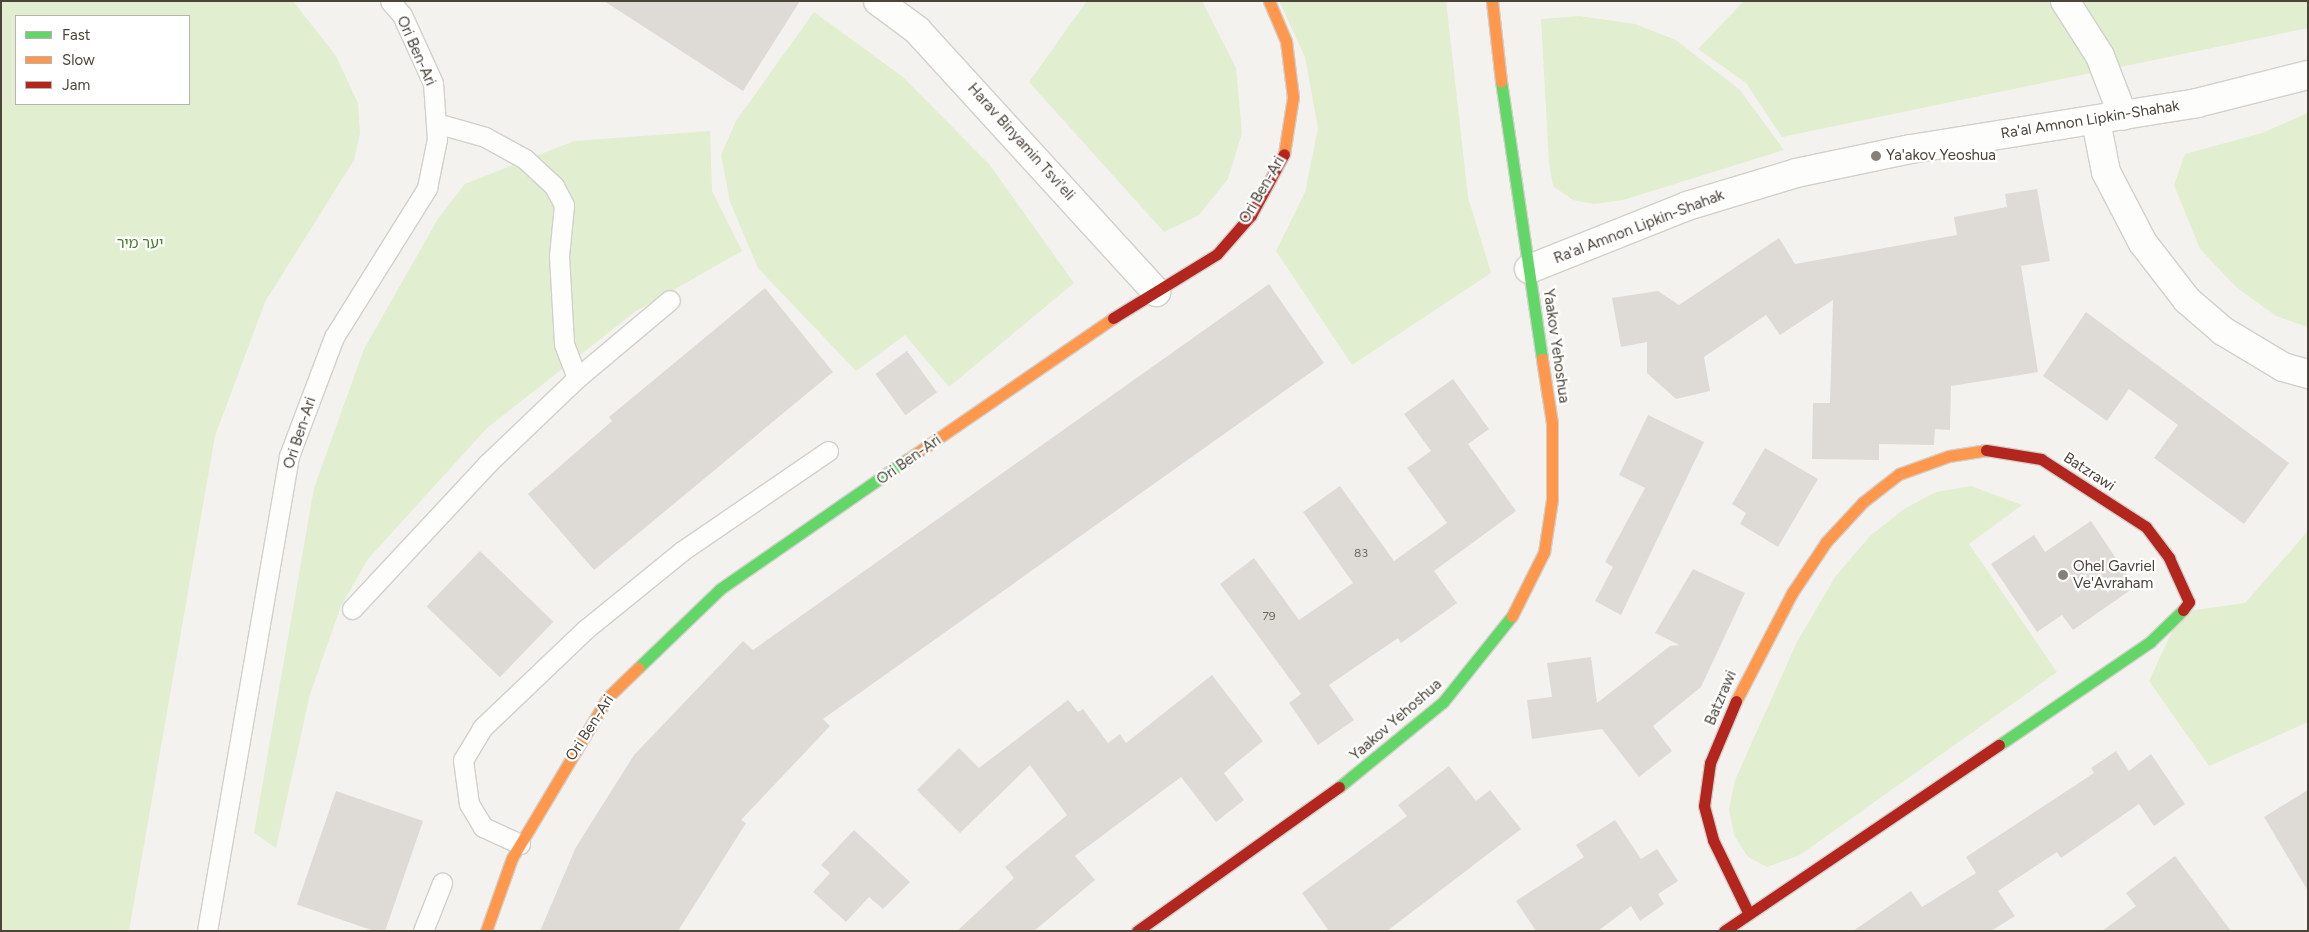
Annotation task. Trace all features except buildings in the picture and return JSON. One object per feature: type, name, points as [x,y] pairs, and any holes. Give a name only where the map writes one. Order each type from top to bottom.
[{"type":"street","name":"Harav Binyamin Tsvi'eli","points":[[878,1],[917,30],[1156,292]]},
{"type":"street","name":"Ori Ben-Ari","points":[[486,931],[520,844],[608,697],[720,589],[1088,333],[1217,254],[1251,215],[1284,155],[1293,97],[1286,41],[1269,1]]},
{"type":"street","name":"Yaakov Yehoshua","points":[[1137,931],[1360,772],[1437,708],[1487,652],[1522,601],[1544,552],[1552,500],[1552,423],[1529,269],[1512,184],[1492,1]]},
{"type":"street","points":[[2065,1],[2100,56],[2123,116]]},
{"type":"street","name":"Ra'al Amnon Lipkin-Shahak","points":[[1529,269],[1687,206],[1796,174],[1911,149],[2123,116],[2308,75]]},
{"type":"street","points":[[2096,121],[2106,172],[2144,243],[2187,300],[2223,331],[2283,367],[2308,374]]},
{"type":"street","name":"Batzrawi","points":[[1724,931],[2142,648],[2175,620],[2189,602],[2169,558],[2146,527],[2041,459],[1995,449],[1949,456],[1899,474],[1863,502],[1826,542],[1792,593],[1750,666],[1710,763],[1704,806],[1713,840],[1749,914]]},
{"type":"lane","name":"Ori Ben-Ari","points":[[207,931],[290,456],[334,337],[427,188],[437,139],[433,83],[402,15],[390,1]]},
{"type":"lane","points":[[436,123],[485,137],[525,159],[554,186],[564,205],[559,256],[564,344],[577,378]]},
{"type":"lane","points":[[352,609],[487,464],[577,378],[670,300]]},
{"type":"lane","points":[[520,844],[483,827],[469,804],[463,760],[482,728],[586,629],[682,551],[828,451]]},
{"type":"lane","points":[[423,931],[442,883]]},
{"type":"green space","name":"יער מיר","points":[[1,1],[293,1],[336,56],[358,103],[360,134],[354,160],[265,302],[215,436],[129,931],[1,931]]},
{"type":"green space","points":[[1087,1],[1202,1],[1236,68],[1242,133],[1228,179],[1199,215],[1164,232],[1029,82]]},
{"type":"green space","points":[[1279,1],[1446,1],[1468,197],[1491,273],[1352,365],[1276,251],[1305,192],[1318,128],[1305,57]]},
{"type":"green space","points":[[1744,1],[2308,1],[2308,28],[1782,137],[1746,83],[1698,49]]},
{"type":"green space","points":[[814,12],[903,77],[989,164],[1074,283],[949,387],[905,335],[856,371],[758,268],[730,202],[721,155],[736,121]]},
{"type":"green space","points":[[1579,16],[1635,24],[1676,40],[1740,90],[1784,150],[1623,200],[1594,204],[1573,200],[1553,186],[1549,163],[1541,19]]},
{"type":"green space","points":[[2308,113],[2308,327],[2276,316],[2236,287],[2200,249],[2174,185],[2185,154],[2262,133]]},
{"type":"green space","points":[[710,131],[712,191],[742,251],[636,311],[487,428],[368,559],[341,606],[310,694],[276,848],[254,833],[314,488],[364,349],[439,217],[465,184],[574,141]]},
{"type":"green space","points":[[1971,486],[2022,505],[1969,544],[2057,672],[1800,855],[1767,867],[1748,857],[1734,835],[1729,809],[1735,780],[1797,642],[1835,577],[1870,536],[1904,509],[1936,492]]},
{"type":"green space","points":[[2308,531],[2308,722],[2209,766],[2149,681],[2181,612],[2245,603]]},
{"type":"traffic: fast","points":[[1501,81],[1542,359]]},
{"type":"traffic: fast","points":[[638,668],[720,589],[908,459]]},
{"type":"traffic: fast","points":[[1999,745],[2150,642],[2183,610]]},
{"type":"traffic: fast","points":[[1339,787],[1443,702],[1512,616]]},
{"type":"traffic: slow","points":[[1269,1],[1286,41],[1293,97],[1284,154]]},
{"type":"traffic: slow","points":[[1492,1],[1501,81]]},
{"type":"traffic: slow","points":[[908,459],[1113,318]]},
{"type":"traffic: slow","points":[[1512,616],[1544,552],[1552,500],[1552,423],[1542,359]]},
{"type":"traffic: slow","points":[[1736,701],[1792,593],[1826,542],[1863,502],[1899,474],[1949,456],[1986,450]]},
{"type":"traffic: slow","points":[[486,931],[512,858],[608,697],[638,668]]},
{"type":"traffic: jam","points":[[1113,318],[1217,254],[1251,215],[1284,154]]},
{"type":"traffic: jam","points":[[1986,450],[2041,459],[2146,527],[2169,558],[2189,602],[2183,610]]},
{"type":"traffic: jam","points":[[1736,701],[1710,763],[1704,806],[1713,840],[1749,914]]},
{"type":"traffic: jam","points":[[1724,931],[1999,745]]},
{"type":"traffic: jam","points":[[1137,931],[1339,787]]},
{"type":"place","name":"Ya'akov Yeoshua","points":[[1876,156]]},
{"type":"place","name":"Ohel Gavriel Ve'Avraham","points":[[2063,575]]}]
